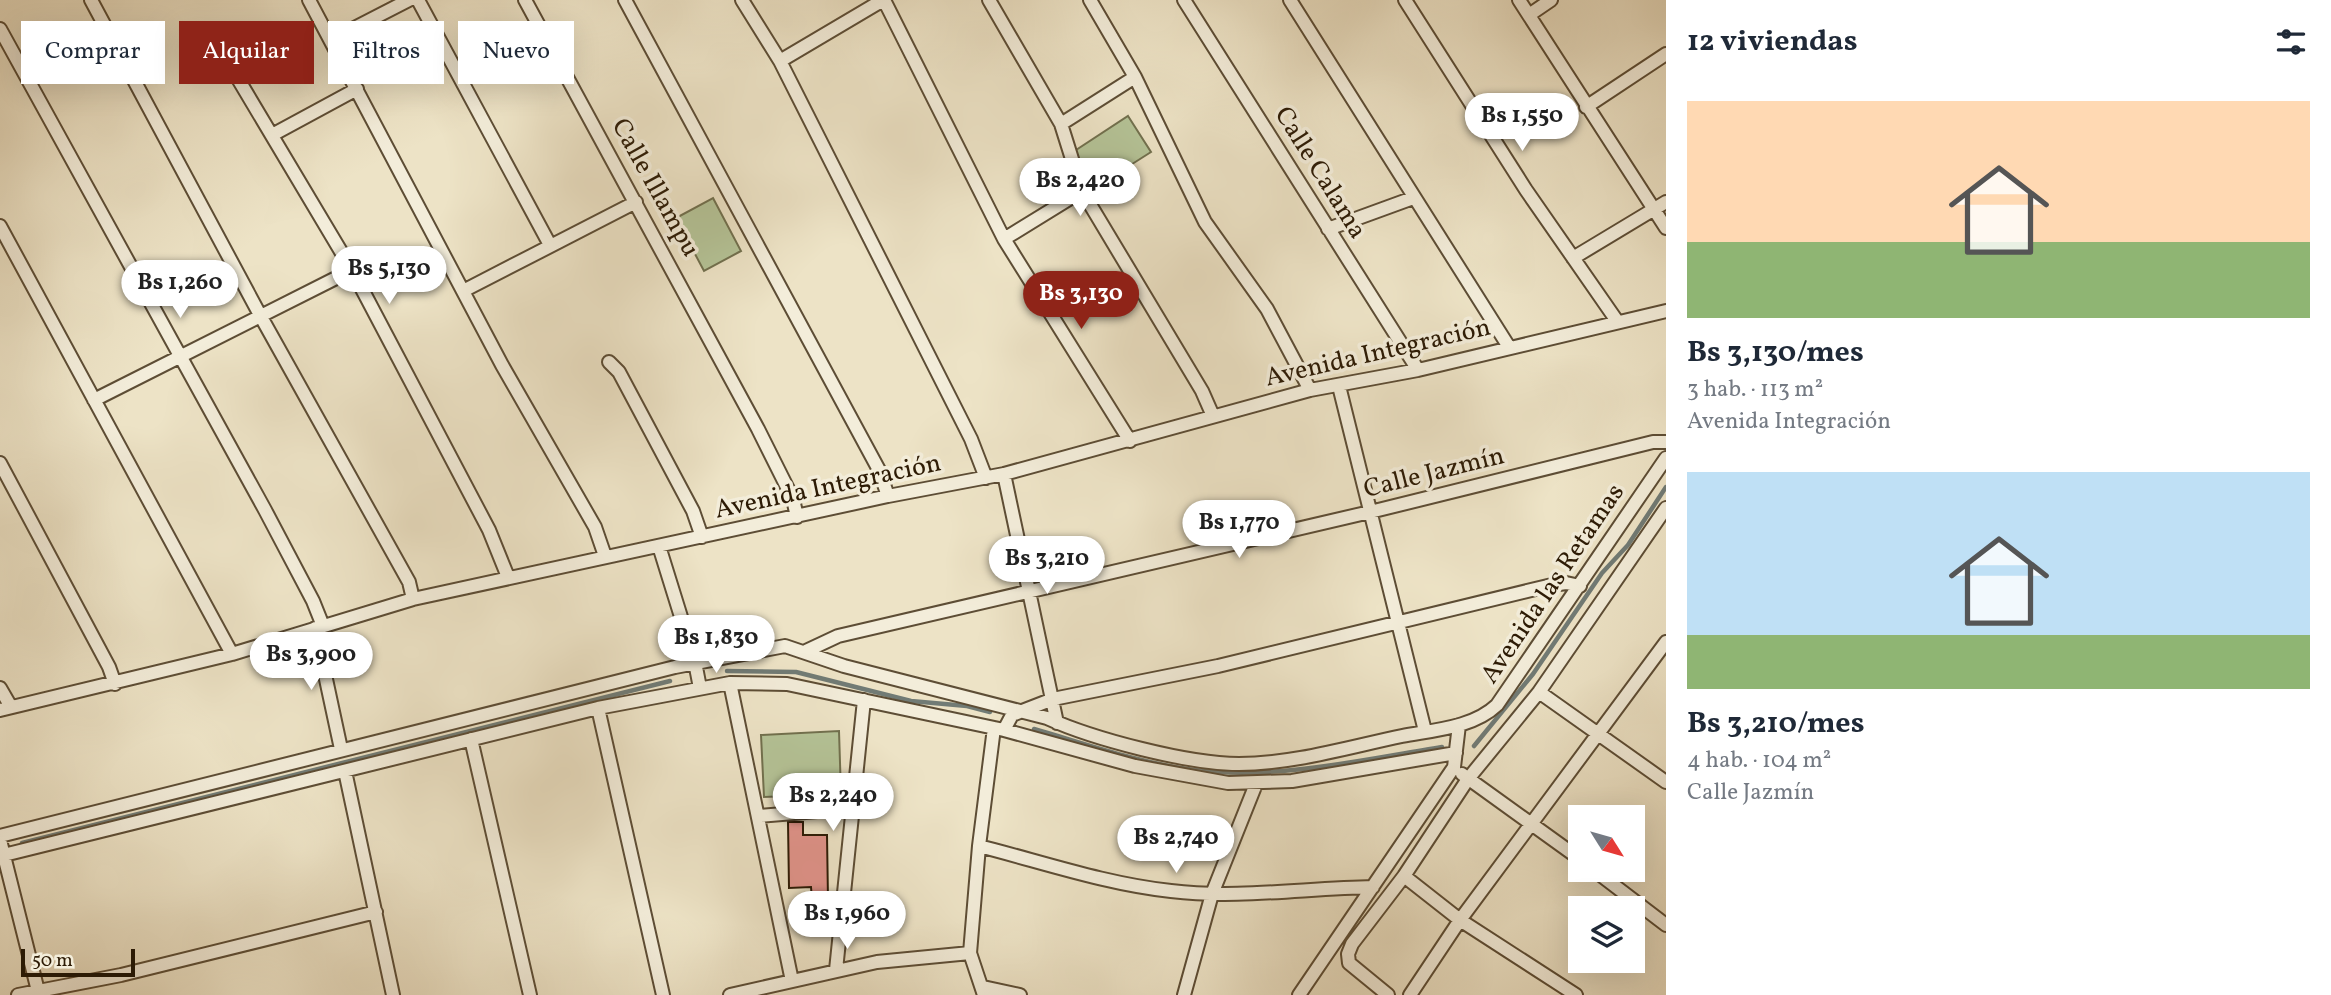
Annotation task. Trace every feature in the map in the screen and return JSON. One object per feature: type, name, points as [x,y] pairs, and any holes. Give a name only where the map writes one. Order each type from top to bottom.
[{"type":"street","points":[[91,0],[260,315],[409,582],[413,599]]},
{"type":"street","points":[[309,0],[328,35]]},
{"type":"street","points":[[368,21],[409,0]]},
{"type":"street","points":[[418,0],[551,245]]},
{"type":"street","name":"Calle Illampu","points":[[525,0],[684,288],[788,486],[797,517]]},
{"type":"street","points":[[625,0],[873,457],[888,496]]},
{"type":"street","points":[[742,0],[780,61],[971,439],[986,478]]},
{"type":"street","points":[[780,61],[883,0],[1004,239],[1130,441]]},
{"type":"street","points":[[989,0],[1061,124],[1082,191],[1202,391],[1213,416]]},
{"type":"street","name":"Calle Calama","points":[[1184,0],[1418,370]]},
{"type":"street","points":[[1290,0],[1509,347]]},
{"type":"street","points":[[1405,0],[1526,190],[1617,321]]},
{"type":"street","points":[[1519,0],[1666,228]]},
{"type":"street","points":[[1529,15],[1551,0]]},
{"type":"street","points":[[1096,2],[1205,222],[1267,309],[1310,390]]},
{"type":"street","points":[[0,29],[313,601],[341,750]]},
{"type":"street","points":[[1586,107],[1666,54]]},
{"type":"street","points":[[1061,124],[1135,77]]},
{"type":"street","points":[[241,84],[352,270],[489,530],[508,577]]},
{"type":"street","points":[[354,84],[502,365],[531,411],[595,527],[605,556]]},
{"type":"street","points":[[272,135],[357,89]]},
{"type":"street","points":[[1004,239],[1082,191]]},
{"type":"street","points":[[1328,229],[1413,198]]},
{"type":"street","points":[[463,291],[636,202]]},
{"type":"street","points":[[1573,258],[1666,202]]},
{"type":"street","points":[[0,226],[232,654]]},
{"type":"street","points":[[94,400],[352,270]]},
{"type":"street","name":"Avenida Integración","points":[[5,709],[232,654],[413,599],[888,496],[1004,474],[1310,390],[1418,370],[1666,311]]},
{"type":"street","points":[[608,362],[619,372],[693,512],[702,537]]},
{"type":"street","points":[[1339,386],[1396,621],[1426,731]]},
{"type":"street","name":"Calle Jazmín","points":[[806,651],[838,636],[1370,512],[1653,442],[1666,442]]},
{"type":"street","name":"Avenida las Retamas","points":[[806,651],[844,666],[1021,711],[1176,756],[1238,764],[1279,761],[1460,725],[1483,716],[1497,705],[1666,458]]},
{"type":"street","points":[[0,463],[109,667],[115,684]]},
{"type":"street","points":[[1004,474],[1057,723]]},
{"type":"street","points":[[1388,995],[1349,963],[1348,954],[1352,944],[1404,876],[1468,779],[1539,692],[1666,508]]},
{"type":"street","points":[[659,546],[695,662],[699,688]]},
{"type":"street","points":[[1020,995],[984,991],[970,953],[979,846],[999,729],[1013,715],[1054,699],[1218,666],[1552,585],[1566,583],[1580,586]]},
{"type":"street","points":[[1410,995],[1460,920],[1666,642]]},
{"type":"street","points":[[38,992],[2,855],[0,838],[695,662],[785,646],[806,651]]},
{"type":"street","points":[[2,855],[598,708],[730,682],[788,684],[999,729],[1182,776],[1228,783],[1292,781],[1456,752]]},
{"type":"street","points":[[730,682],[792,981]]},
{"type":"street","points":[[0,688],[5,709]]},
{"type":"street","points":[[1539,692],[1666,782]]},
{"type":"street","points":[[836,970],[864,700]]},
{"type":"street","points":[[598,708],[663,995]]},
{"type":"street","points":[[1299,995],[1454,767],[1460,725]]},
{"type":"street","points":[[471,739],[530,995]]},
{"type":"street","points":[[1454,767],[1568,850]]},
{"type":"street","points":[[345,771],[393,995]]},
{"type":"street","points":[[1184,995],[1212,894],[1256,784]]},
{"type":"street","points":[[758,816],[853,808]]},
{"type":"street","points":[[979,846],[1112,881],[1170,891],[1212,894],[1373,887]]},
{"type":"street","points":[[1404,876],[1460,920],[1576,995]]},
{"type":"street","points":[[1610,882],[1666,925]]},
{"type":"street","points":[[18,995],[133,972],[376,912]]},
{"type":"street","points":[[730,995],[763,992],[792,981],[877,962],[970,953]]},
{"type":"green space","points":[[1128,116],[1151,152],[1096,187],[1073,152]]},
{"type":"green space","points":[[713,198],[741,251],[704,271],[676,218]]},
{"type":"green space","points":[[839,731],[841,794],[764,797],[761,735]]},
{"type":"building","points":[[788,822],[803,822],[803,835],[827,835],[828,900],[812,900],[811,887],[789,888]]},
{"type":"waterway","points":[[1474,746],[1533,674],[1602,573],[1628,545],[1666,487]]},
{"type":"waterway","points":[[727,671],[796,672],[911,701],[967,706],[990,712]]},
{"type":"waterway","points":[[22,843],[670,681]]},
{"type":"waterway","points":[[1034,729],[1153,763],[1225,772],[1287,771],[1442,747]]}]
